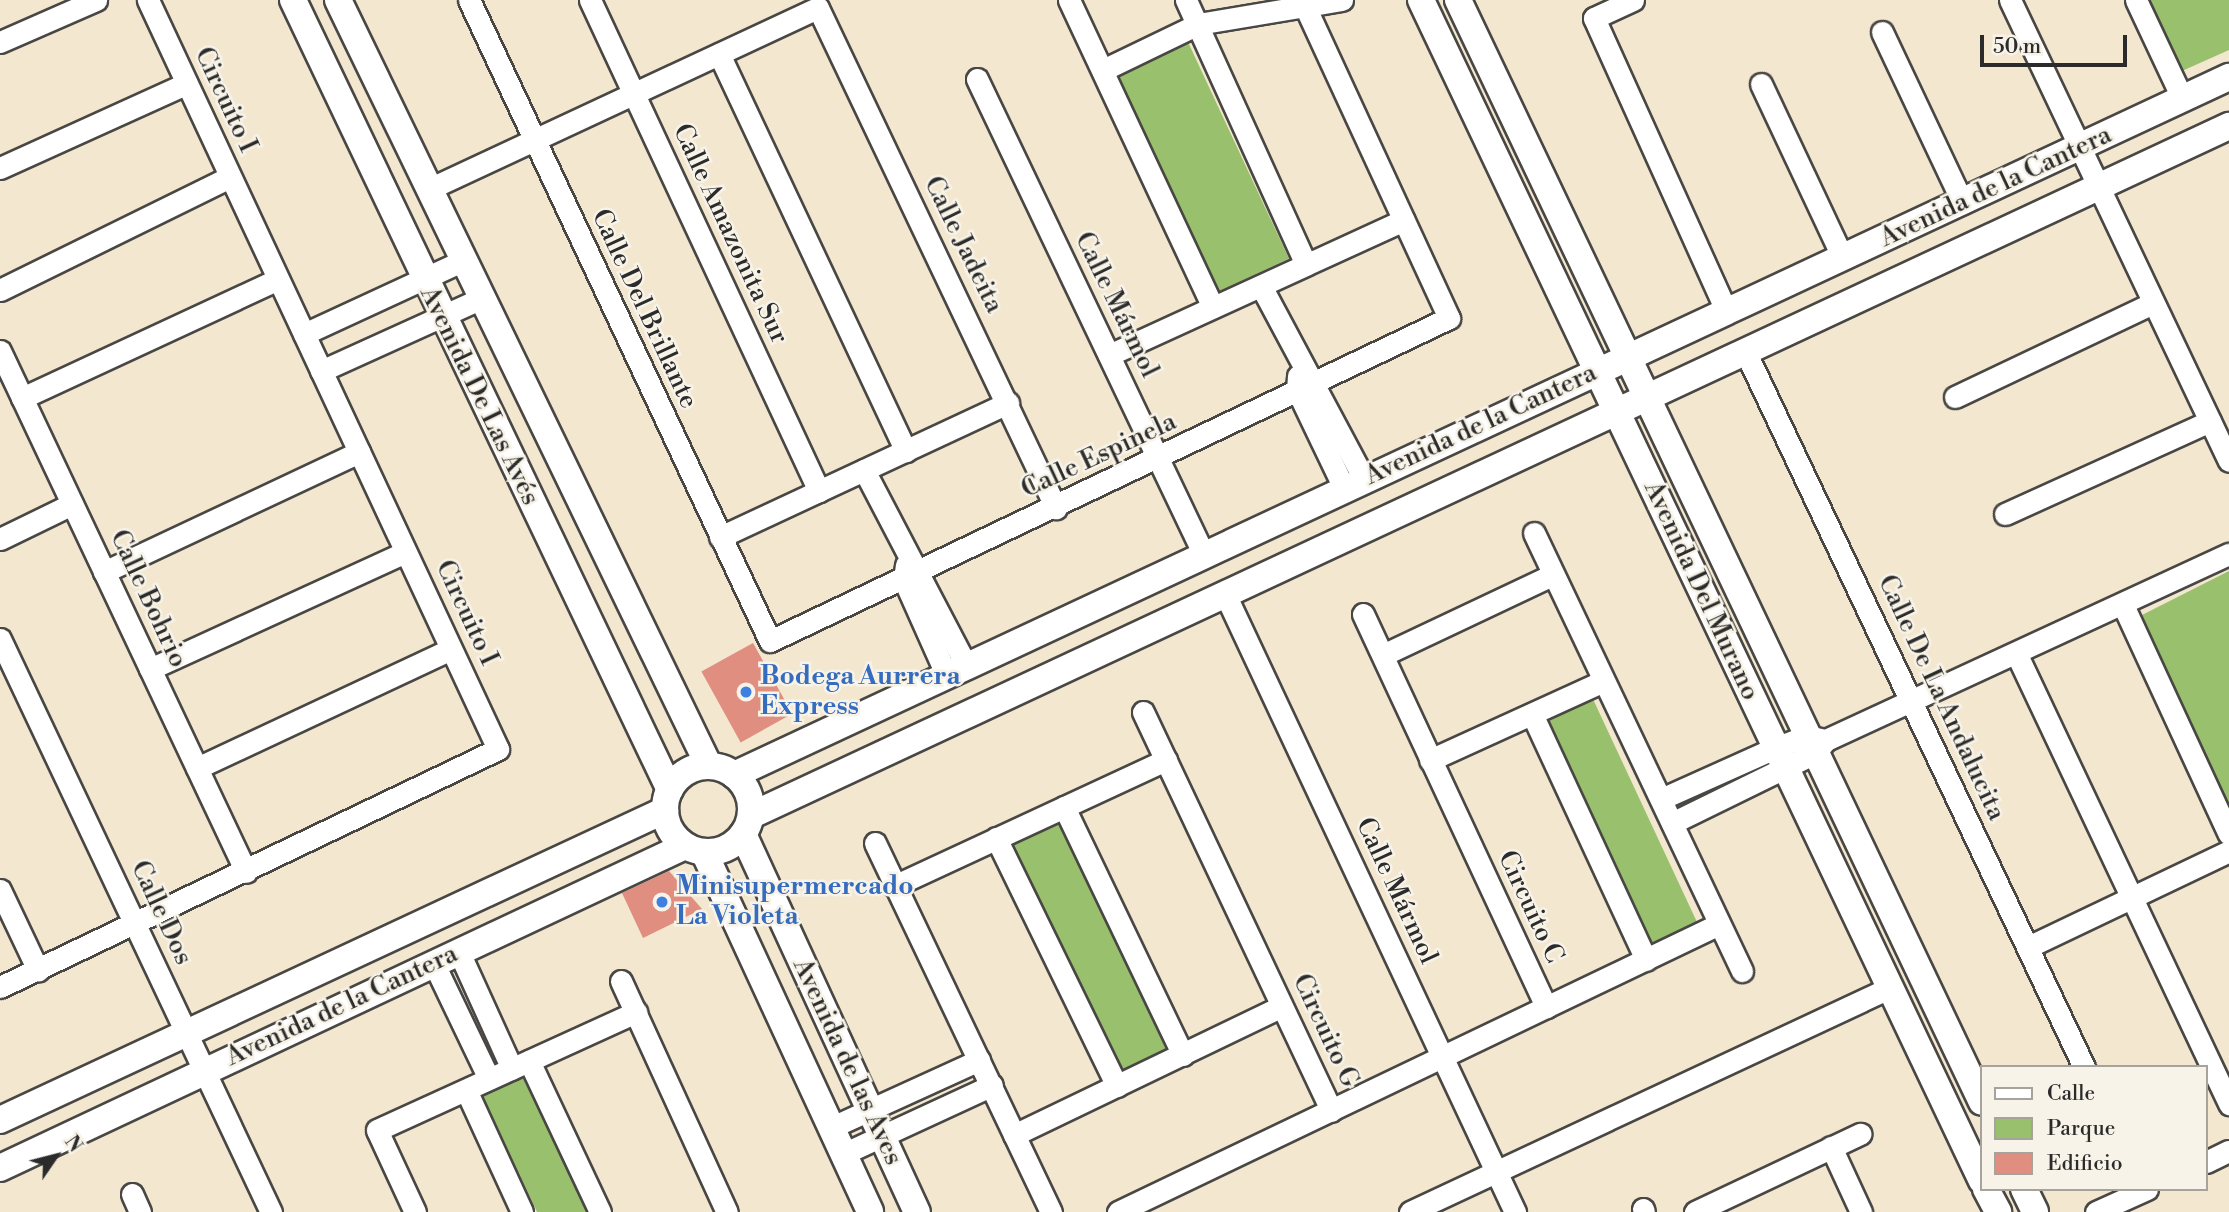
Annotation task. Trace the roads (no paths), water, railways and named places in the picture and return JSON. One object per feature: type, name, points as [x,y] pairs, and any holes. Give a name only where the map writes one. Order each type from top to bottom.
[{"type":"street","points":[[0,42],[96,0]]},
{"type":"street","name":"Circuito I","points":[[0,988],[498,749],[148,0]]},
{"type":"street","name":"Avenida De Las Avés","points":[[293,0],[668,800]]},
{"type":"street","name":"Avenida De Las Avés","points":[[338,0],[480,299],[709,766]]},
{"type":"street","name":"Calle Del Brillante","points":[[469,0],[770,641]]},
{"type":"street","name":"Calle Amazonita Sur","points":[[590,0],[819,491]]},
{"type":"street","points":[[1069,0],[1213,307]]},
{"type":"street","points":[[1186,0],[1306,264]]},
{"type":"street","points":[[1103,70],[1198,24],[1306,9],[1342,0]]},
{"type":"street","name":"Avenida Del Murano","points":[[1421,0],[1599,370],[1887,989],[1980,1177]]},
{"type":"street","name":"Avenida Del Murano","points":[[1458,0],[1645,399],[1816,743],[1980,1098]]},
{"type":"street","points":[[1633,0],[1594,18],[1727,312]]},
{"type":"street","points":[[2010,0],[2229,461]]},
{"type":"street","points":[[2136,0],[2183,100]]},
{"type":"street","name":"Calle Jadeita","points":[[719,54],[818,8],[1056,508]]},
{"type":"street","points":[[1110,355],[1404,220],[1306,9]]},
{"type":"street","points":[[1881,32],[1963,203]]},
{"type":"street","points":[[429,189],[719,54],[906,451]]},
{"type":"street","name":"Avenida de la Cantera","points":[[734,775],[1354,483],[1963,203],[2229,77]]},
{"type":"street","name":"Calle Mármol","points":[[977,79],[1204,555]]},
{"type":"street","points":[[0,168],[187,83]]},
{"type":"street","points":[[1761,84],[1843,258]]},
{"type":"street","name":"Avenida de la Cantera","points":[[748,825],[1225,594],[2099,189],[2229,125]]},
{"type":"street","points":[[0,290],[230,177]]},
{"type":"street","name":"Calle Espinela","points":[[770,641],[910,571],[1160,460],[1304,379],[1449,318],[1404,220]]},
{"type":"street","points":[[304,334],[462,261]]},
{"type":"street","points":[[22,398],[278,279]]},
{"type":"street","points":[[1261,286],[1354,483]]},
{"type":"street","points":[[321,371],[480,299]]},
{"type":"street","points":[[1955,397],[2154,303]]},
{"type":"street","name":"Calle Bohrio","points":[[0,351],[246,872]]},
{"type":"street","name":"Calle De La Andalucita","points":[[1746,353],[2083,1065]]},
{"type":"street","points":[[720,537],[1008,404]]},
{"type":"street","points":[[2005,514],[2210,421]]},
{"type":"street","points":[[104,572],[359,452]]},
{"type":"street","points":[[864,470],[957,672]]},
{"type":"street","points":[[0,539],[72,505]]},
{"type":"street","points":[[1534,533],[1742,971]]},
{"type":"street","points":[[150,669],[406,552]]},
{"type":"street","points":[[1661,799],[1780,758],[1913,705],[2229,554]]},
{"type":"street","points":[[1383,655],[1552,575]]},
{"type":"street","name":"Calle Mármol","points":[[1225,594],[1515,1212]]},
{"type":"street","points":[[2123,605],[2229,834]]},
{"type":"street","name":"Circuito C","points":[[1363,614],[1546,1007],[1719,924]]},
{"type":"street","name":"Calle Dos","points":[[0,639],[271,1212]]},
{"type":"street","points":[[197,768],[452,649]]},
{"type":"street","points":[[2017,655],[2229,1104]]},
{"type":"street","points":[[1430,760],[1603,681]]},
{"type":"street","name":"Circuito G","points":[[1118,1212],[1332,1111],[1143,712]]},
{"type":"street","points":[[1532,714],[1646,960]]},
{"type":"street","points":[[1672,823],[1780,758]]},
{"type":"street","points":[[894,886],[1166,760]]},
{"type":"street","points":[[709,766],[734,775],[748,825],[719,851],[695,849],[668,800],[686,772],[709,766]]},
{"type":"street","name":"Avenida de la Cantera","points":[[0,1120],[668,800]]},
{"type":"street","points":[[1064,807],[1183,1055]]},
{"type":"street","name":"Avenida de las Aves","points":[[748,825],[867,1111],[917,1212]]},
{"type":"street","points":[[996,838],[1117,1086]]},
{"type":"street","points":[[875,844],[1051,1212]]},
{"type":"street","name":"Avenida de la Cantera","points":[[0,1168],[458,952],[695,849]]},
{"type":"street","name":"Avenida de las Aves","points":[[695,849],[870,1212]]},
{"type":"street","points":[[2028,947],[2229,851]]},
{"type":"street","points":[[0,890],[38,971]]},
{"type":"street","points":[[458,952],[600,1212]]},
{"type":"street","points":[[434,964],[489,1079]]},
{"type":"street","points":[[621,981],[727,1212]]},
{"type":"street","points":[[1410,1212],[1887,989]]},
{"type":"street","points":[[1014,1135],[1282,1006]]},
{"type":"street","points":[[1332,1111],[1441,1052],[1546,1007]]},
{"type":"street","points":[[415,1212],[377,1130],[636,1012]]},
{"type":"street","points":[[830,1128],[979,1060]]},
{"type":"street","points":[[843,1154],[992,1085]]},
{"type":"street","points":[[466,1090],[522,1212]]},
{"type":"street","points":[[1696,1212],[1860,1134]]},
{"type":"street","points":[[1831,1147],[1861,1212]]},
{"type":"street","points":[[2208,1161],[2229,1151]]},
{"type":"street","points":[[1987,1191],[1998,1212]]},
{"type":"street","points":[[2025,1191],[2035,1212]]},
{"type":"street","points":[[2096,1212],[2142,1191]]},
{"type":"place","name":"Bodega Aurrera Express","points":[[746,692]]},
{"type":"place","name":"Minisupermercado La Violeta","points":[[662,902]]}]
